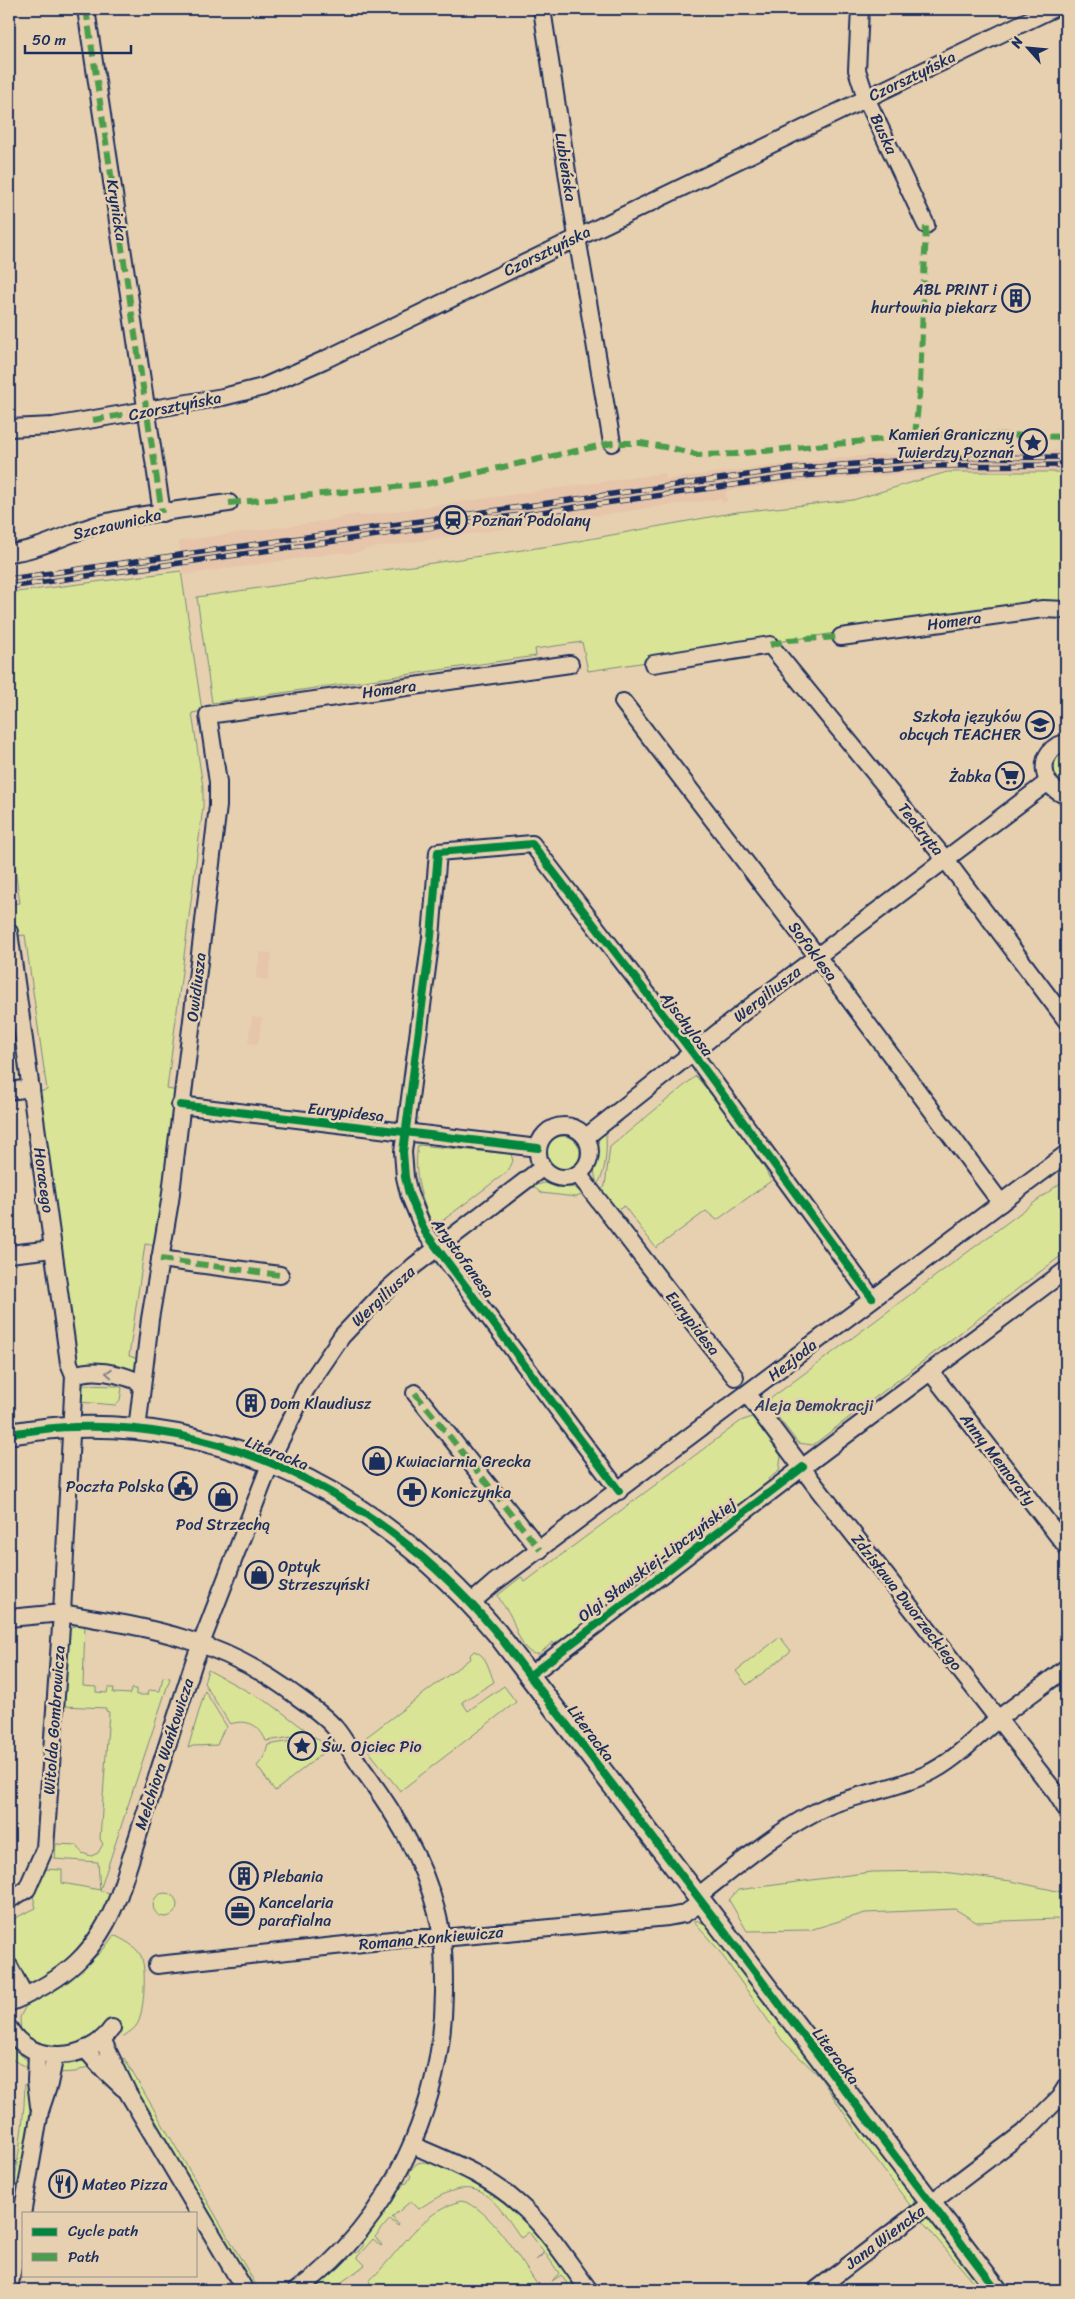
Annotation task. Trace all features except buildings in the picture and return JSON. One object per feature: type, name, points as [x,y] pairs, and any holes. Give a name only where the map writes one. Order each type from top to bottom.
[{"type":"street","name":"Krynicka","points":[[86,9],[118,180],[162,513]]},
{"type":"street","name":"Lubieńska","points":[[542,9],[577,237],[612,443]]},
{"type":"street","name":"Buska","points":[[860,9],[857,70],[866,98],[926,225]]},
{"type":"street","name":"Czorsztyńska","points":[[15,428],[54,426],[148,411],[223,397],[263,387],[324,360],[1050,9]]},
{"type":"street","name":"Szczawnicka","points":[[9,553],[26,552],[71,533],[104,523],[228,503]]},
{"type":"street","name":"Homera","points":[[841,637],[1043,609],[1066,610]]},
{"type":"street","name":"Teokryta","points":[[653,664],[770,644],[945,859],[1066,1020]]},
{"type":"street","name":"Homera","points":[[208,715],[570,664]]},
{"type":"street","name":"Sofoklesa","points":[[623,702],[817,956],[1001,1203]]},
{"type":"street","name":"Owidiusza","points":[[137,1430],[142,1383],[170,1201],[180,1105],[218,806],[218,782],[208,715]]},
{"type":"street","points":[[1066,743],[1058,746],[1047,758],[1044,767],[1048,782],[1053,789],[1066,795]]},
{"type":"street","name":"Wergiliusza","points":[[586,1137],[692,1052],[1048,782]]},
{"type":"street","name":"Ajschylosa","points":[[438,852],[532,844],[692,1052],[872,1298]]},
{"type":"street","name":"Arystofanesa","points":[[438,852],[431,937],[405,1133],[405,1177],[409,1194],[425,1232],[619,1490]]},
{"type":"street","name":"Horacego","points":[[9,932],[69,1363],[74,1376],[71,1427]]},
{"type":"street","points":[[9,1091],[31,1088]]},
{"type":"street","name":"Eurypidesa","points":[[180,1105],[538,1148]]},
{"type":"street","points":[[568,1126],[578,1130],[586,1137],[590,1146],[590,1157],[586,1167],[578,1174],[568,1178],[558,1178],[542,1168],[538,1148],[542,1138],[548,1131],[568,1126]]},
{"type":"street","name":"Hezjoda","points":[[470,1603],[872,1298],[1066,1154]]},
{"type":"street","name":"Wergiliusza","points":[[271,1464],[302,1396],[342,1336],[386,1290],[542,1168]]},
{"type":"street","name":"Eurypidesa","points":[[578,1174],[735,1377]]},
{"type":"street","points":[[9,1254],[54,1249]]},
{"type":"street","points":[[160,1259],[280,1275]]},
{"type":"street","name":"Olgi Sławskiej-Lipczyńskiej","points":[[529,1676],[930,1371],[1063,1278]]},
{"type":"street","points":[[74,1376],[85,1371],[122,1374],[142,1383]]},
{"type":"street","name":"Anny Memoraty","points":[[930,1371],[1066,1546]]},
{"type":"street","points":[[415,1393],[540,1550]]},
{"type":"street","name":"Zdzisława Dworzeckiego","points":[[747,1394],[1056,1793],[1066,1809]]},
{"type":"street","name":"Literacka","points":[[9,1434],[71,1427],[137,1430],[206,1442],[271,1464],[331,1492],[380,1523],[428,1562],[470,1603],[529,1676],[997,2290]]},
{"type":"street","name":"Witolda Gombrowicza","points":[[9,1900],[20,1894],[29,1884],[45,1848],[62,1613],[71,1427]]},
{"type":"street","name":"Melchiora Wańkowicza","points":[[9,2003],[68,1972],[82,1960],[99,1938],[109,1920],[119,1896],[201,1643],[271,1464]]},
{"type":"street","points":[[9,1618],[62,1613],[133,1625],[201,1643],[239,1659],[282,1685],[337,1729],[346,1747],[399,1821],[416,1853],[436,1910],[442,1938],[443,2026],[431,2090],[412,2144],[397,2174],[355,2236],[328,2264],[297,2290]]},
{"type":"street","name":"Romana Konkiewicza","points":[[157,1965],[410,1938],[442,1938],[684,1914],[700,1899],[796,1824],[834,1804],[905,1783],[928,1774],[952,1759],[999,1719],[1066,1668]]},
{"type":"street","points":[[9,1966],[25,1996]]},
{"type":"street","points":[[9,2028],[21,2044],[36,2052],[55,2056],[67,2055],[85,2049],[107,2033],[128,2093],[244,2290]]},
{"type":"street","points":[[85,2049],[128,2093]]},
{"type":"street","points":[[36,2052],[36,2082],[40,2111]]},
{"type":"street","points":[[23,2212],[40,2111],[49,2084],[55,2056]]},
{"type":"street","points":[[931,2203],[1028,2129],[1059,2098],[1066,2087]]},
{"type":"street","points":[[412,2144],[496,2186],[518,2202],[537,2221],[589,2290]]},
{"type":"street","name":"Jana Wiencka","points":[[816,2290],[931,2203]]},
{"type":"street","points":[[9,2290],[22,2215]]},
{"type":"shaded area","points":[[1066,450],[1066,471],[947,471],[783,483],[726,491],[727,502],[722,503],[721,499],[669,505],[365,549],[347,554],[344,552],[183,575],[179,541],[339,519],[358,514],[361,516],[665,473],[666,479],[845,457],[944,451]]},
{"type":"shaded area","points":[[260,952],[272,953],[268,980],[256,978]]},
{"type":"shaded area","points":[[252,1017],[262,1018],[258,1045],[248,1043]]},
{"type":"green space","points":[[947,472],[1066,472],[1066,605],[894,624],[588,671],[582,642],[535,649],[536,656],[212,703],[197,597],[557,545],[737,512],[853,500]]},
{"type":"green space","points":[[181,571],[202,711],[192,713],[203,787],[203,807],[167,1089],[178,1091],[158,1246],[145,1244],[129,1356],[138,1359],[137,1372],[122,1366],[78,1364],[76,1362],[38,1092],[47,1090],[25,935],[16,936],[11,904],[20,903],[9,828],[9,593]]},
{"type":"green space","points":[[1066,752],[1066,785],[1056,777],[1054,765],[1059,756]]},
{"type":"green space","points":[[696,1076],[733,1122],[771,1181],[717,1220],[706,1211],[656,1248],[624,1206],[615,1212],[601,1191],[605,1186],[610,1147]]},
{"type":"green space","points":[[605,1131],[606,1159],[597,1184],[594,1170],[595,1149]]},
{"type":"green space","points":[[563,1136],[575,1141],[580,1153],[575,1165],[563,1170],[551,1165],[546,1153],[551,1141]]},
{"type":"green space","points":[[418,1145],[511,1154],[513,1161],[508,1171],[434,1227],[425,1207],[417,1177]]},
{"type":"green space","name":"Aleja Demokracji","points":[[1066,1179],[1066,1252],[813,1445],[798,1443],[766,1402]]},
{"type":"green space","points":[[544,1183],[573,1187],[584,1194],[576,1197],[541,1193],[533,1186]]},
{"type":"green space","points":[[81,1385],[118,1386],[122,1388],[120,1400],[116,1405],[79,1402]]},
{"type":"green space","name":"Aleja Demokracji","points":[[752,1417],[781,1456],[779,1471],[768,1479],[771,1484],[557,1647],[553,1642],[539,1654],[528,1650],[523,1645],[510,1615],[498,1595],[521,1577],[525,1582],[741,1421]]},
{"type":"green space","points":[[85,1624],[83,1686],[96,1687],[96,1692],[107,1693],[108,1688],[114,1688],[113,1693],[130,1694],[131,1689],[136,1689],[136,1695],[147,1695],[148,1690],[160,1691],[163,1677],[170,1678],[100,1890],[98,1862],[55,1859],[56,1844],[77,1845],[82,1853],[91,1856],[98,1853],[103,1844],[100,1839],[109,1712],[106,1711],[106,1708],[64,1706],[68,1638],[66,1634],[71,1627]]},
{"type":"green space","points":[[780,1637],[791,1651],[747,1685],[736,1671]]},
{"type":"green space","points":[[474,1651],[485,1659],[494,1682],[462,1702],[468,1711],[504,1686],[516,1702],[400,1791],[361,1741],[471,1658],[470,1655]]},
{"type":"green space","points":[[208,1670],[271,1704],[311,1734],[266,1741],[260,1730],[252,1724],[242,1722],[230,1724],[204,1683]]},
{"type":"green space","points":[[205,1691],[227,1727],[223,1731],[217,1745],[188,1748]]},
{"type":"green space","points":[[315,1737],[329,1748],[275,1791],[257,1766],[264,1758],[268,1745]]},
{"type":"green space","points":[[44,1869],[62,1870],[62,1883],[112,1894],[97,1927],[66,1965],[30,1986],[9,1955],[9,1921],[36,1908],[32,1891]]},
{"type":"green space","points":[[936,1871],[1011,1881],[1066,1893],[1066,1922],[1056,1919],[976,1922],[955,1909],[865,1913],[810,1930],[747,1931],[729,1900],[738,1890],[871,1872]]},
{"type":"green space","points":[[165,1893],[173,1897],[177,1905],[173,1913],[165,1917],[157,1913],[153,1905],[157,1897]]},
{"type":"green space","points":[[693,1921],[710,1926],[915,2198],[912,2208],[868,2149],[820,2077],[782,2040],[717,1948]]},
{"type":"green space","points":[[114,1935],[136,1949],[143,1962],[143,2000],[140,2017],[135,2027],[124,2036],[105,2024],[85,2040],[65,2047],[44,2044],[21,2034],[20,2017],[27,2004],[78,1972],[103,1950]]},
{"type":"green space","points":[[9,2045],[27,2060],[31,2069],[9,2058]]},
{"type":"green space","points":[[124,2058],[259,2290],[252,2290],[119,2062]]},
{"type":"green space","points":[[82,2061],[92,2065],[75,2072],[55,2073],[64,2063]]},
{"type":"green space","points":[[25,2084],[31,2085],[29,2128],[9,2253],[11,2211],[22,2126]]},
{"type":"green space","points":[[431,2159],[491,2193],[521,2215],[549,2245],[582,2290],[572,2290],[561,2275],[552,2281],[559,2273],[545,2253],[536,2260],[544,2252],[529,2232],[521,2238],[499,2207],[488,2197],[478,2191],[466,2189],[453,2191],[438,2197],[419,2209],[411,2201],[392,2217],[398,2226],[390,2219],[375,2237],[382,2245],[373,2239],[357,2257],[365,2265],[331,2290],[314,2290],[354,2253],[358,2252],[363,2246],[363,2241],[384,2214],[403,2184],[407,2183],[411,2176],[409,2173],[417,2164],[428,2163]]},
{"type":"green space","points":[[461,2201],[471,2205],[493,2224],[539,2287],[538,2290],[369,2290],[373,2287],[369,2281],[380,2271],[410,2235],[433,2214],[446,2206]]},
{"type":"green space","points":[[920,2219],[934,2220],[987,2290],[980,2290]]},
{"type":"railway","points":[[9,579],[790,469],[934,458],[1066,457]]},
{"type":"railway","points":[[9,587],[790,477],[935,466],[1066,465]]},
{"type":"marked path","points":[[86,9],[162,513]]},
{"type":"marked path","points":[[915,436],[920,385],[926,225]]},
{"type":"marked path","points":[[93,420],[202,401]]},
{"type":"marked path","points":[[229,503],[426,484],[612,443],[641,443],[697,455],[735,454],[915,436],[975,434],[1066,437]]},
{"type":"marked path","points":[[770,645],[788,640],[841,637]]},
{"type":"marked path","points":[[160,1259],[280,1275]]},
{"type":"marked path","points":[[415,1393],[540,1550]]},
{"type":"cycle path","points":[[619,1491],[425,1232],[409,1194],[405,1177],[403,1152],[431,937],[438,852],[532,844],[692,1052],[872,1298]]},
{"type":"cycle path","points":[[180,1105],[538,1148]]},
{"type":"cycle path","points":[[9,1434],[49,1428],[73,1427],[135,1429],[196,1439],[253,1456],[309,1480],[361,1511],[410,1547],[455,1588],[497,1633],[997,2290]]},
{"type":"cycle path","points":[[529,1676],[803,1467]]},
{"type":"place","name":"ABL PRINT i hurtownia piekarz","points":[[1016,298]]},
{"type":"place","name":"Kamień Graniczny Twierdzy Poznań","points":[[1033,443]]},
{"type":"place","name":"Poznań Podolany","points":[[453,520]]},
{"type":"place","name":"Szkoła języków obcych TEACHER","points":[[1040,725]]},
{"type":"place","name":"Żabka","points":[[1010,776]]},
{"type":"place","name":"Dom Klaudiusz","points":[[251,1403]]},
{"type":"place","name":"Kwiaciarnia Grecka","points":[[377,1461]]},
{"type":"place","name":"Poczta Polska","points":[[183,1486]]},
{"type":"place","name":"Koniczynka","points":[[412,1492]]},
{"type":"place","name":"Pod Strzechą","points":[[223,1497]]},
{"type":"place","name":"Optyk Strzeszyński","points":[[259,1575]]},
{"type":"place","name":"Św. Ojciec Pio","points":[[302,1746]]},
{"type":"place","name":"Plebania","points":[[244,1876]]},
{"type":"place","name":"Kancelaria parafialna","points":[[240,1911]]},
{"type":"place","name":"Mateo Pizza","points":[[63,2184]]}]
